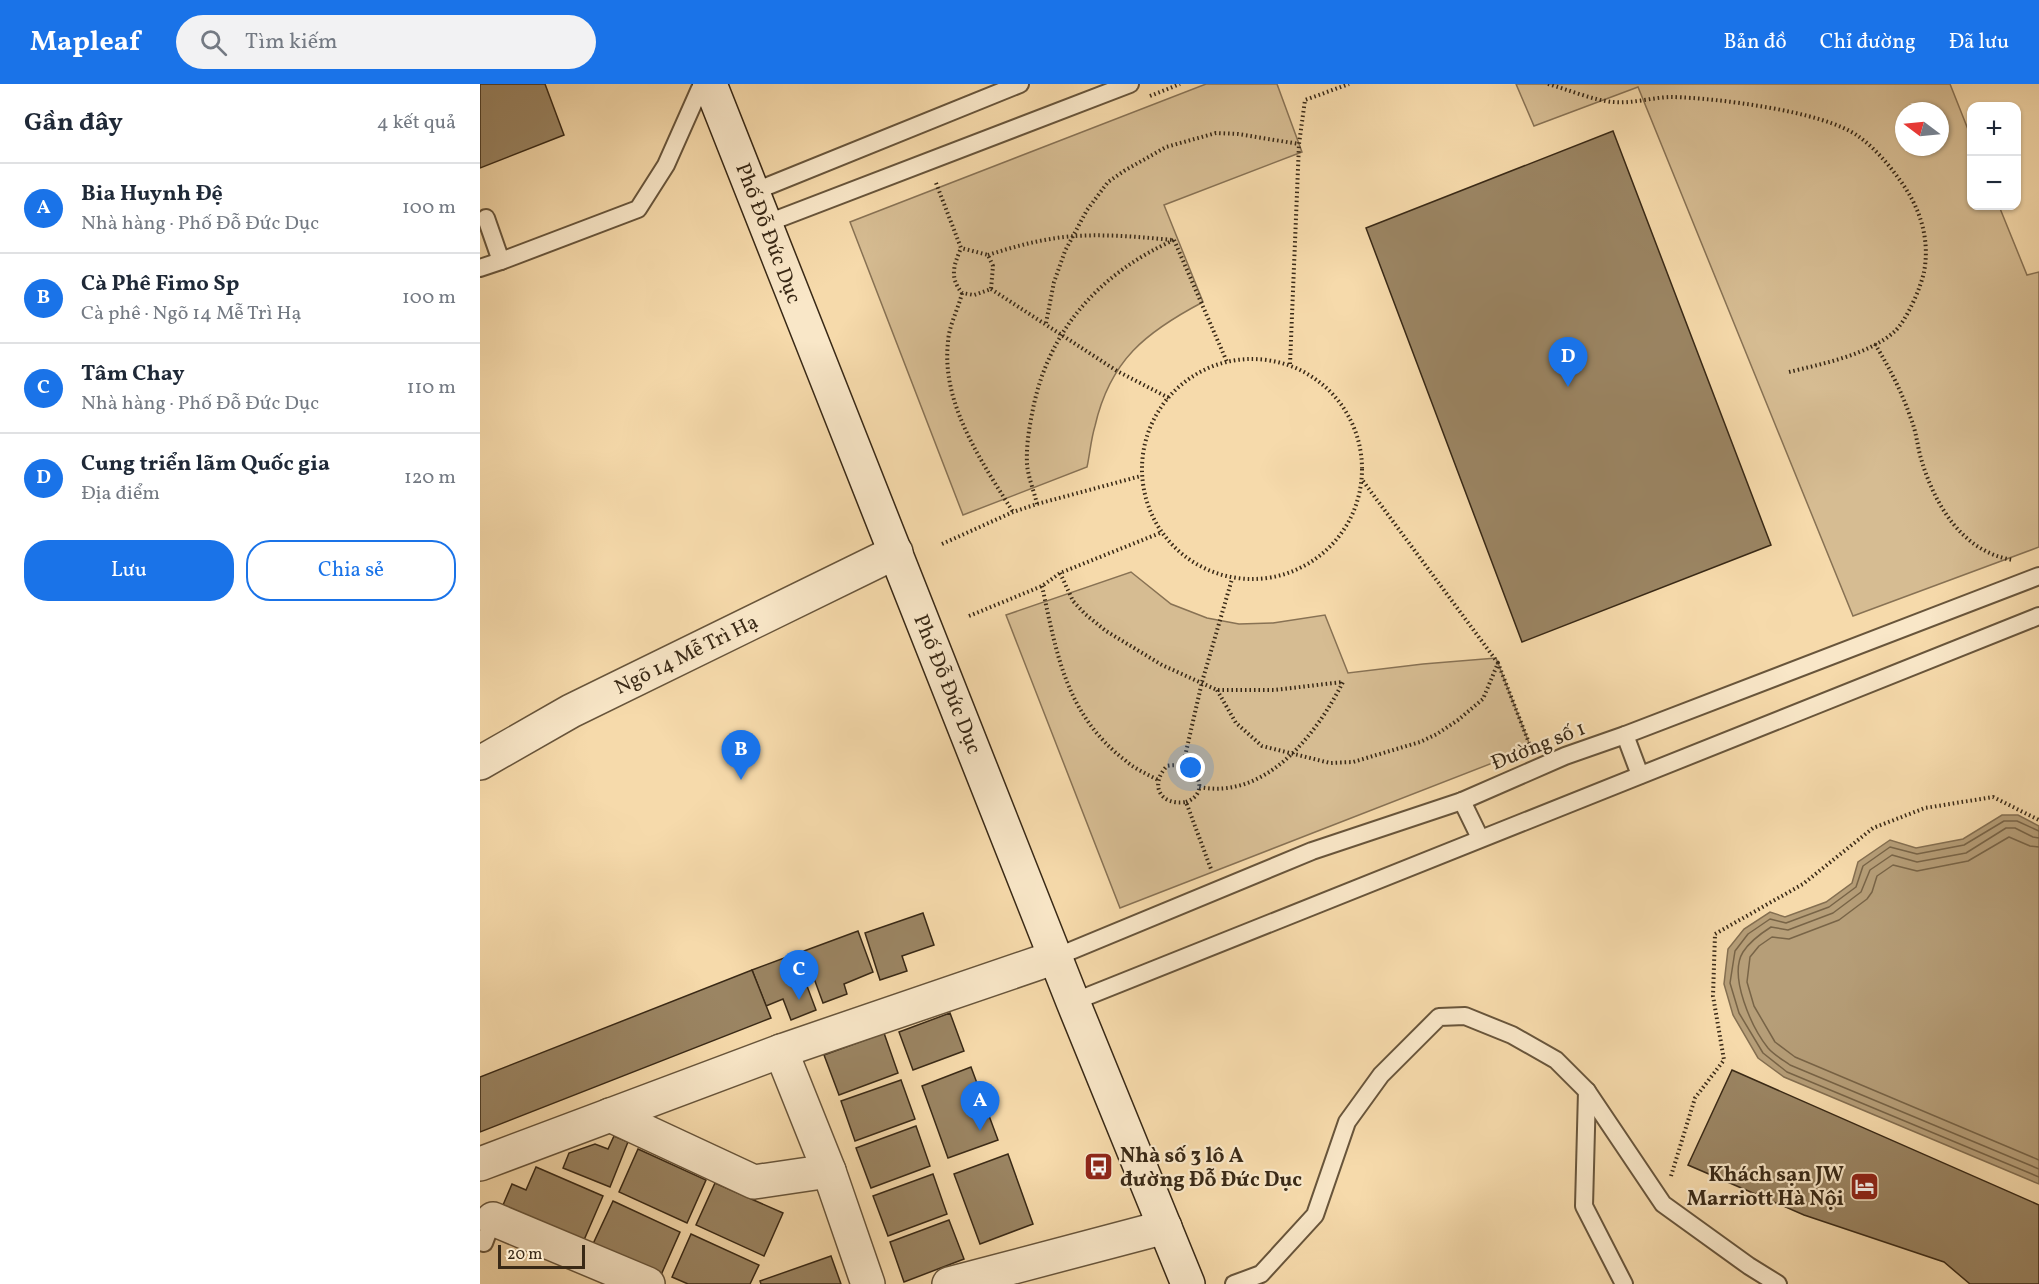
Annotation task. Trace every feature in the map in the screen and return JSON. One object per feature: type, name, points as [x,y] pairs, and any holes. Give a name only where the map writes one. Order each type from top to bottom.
[{"type":"street","name":"Phố Đỗ Đức Dục","points":[[710,84],[1072,1002],[1188,1284]]},
{"type":"street","name":"Ngõ 14 Mễ Trì Hạ","points":[[480,763],[571,711],[896,552]]},
{"type":"street","points":[[480,1164],[781,1052],[1056,957]]},
{"type":"street","points":[[781,1052],[829,1171],[868,1284]]},
{"type":"street","points":[[610,1115],[754,1182],[829,1171]]},
{"type":"street","points":[[950,1284],[1165,1227]]},
{"type":"street","points":[[487,1230],[648,1284]]},
{"type":"lane","points":[[480,268],[639,209],[666,165],[702,84]]},
{"type":"lane","points":[[753,192],[1020,84]]},
{"type":"lane","points":[[765,224],[1130,84]]},
{"type":"lane","points":[[486,218],[501,261]]},
{"type":"lane","name":"Đường số 1","points":[[1056,957],[1312,851],[1462,801],[1565,756],[1626,735],[2039,576]]},
{"type":"lane","points":[[1072,1002],[2039,616]]},
{"type":"lane","points":[[1626,735],[1640,775]]},
{"type":"lane","points":[[1462,801],[1480,838]]},
{"type":"lane","points":[[1234,1284],[1261,1274],[1315,1215],[1347,1122],[1381,1076],[1439,1017],[1465,1016],[1512,1035],[1556,1060],[1587,1091],[1663,1204],[1749,1266],[1779,1284]]},
{"type":"lane","points":[[1587,1091],[1584,1206],[1624,1284]]},
{"type":"path","points":[[1290,364],[1299,144],[1305,100],[1349,84]]},
{"type":"path","points":[[1548,84],[1614,102],[1672,97],[1749,105],[1810,118],[1841,127],[1858,136],[1892,169],[1909,193],[1922,224],[1927,245],[1924,273],[1911,306],[1896,331],[1875,344],[1837,359],[1789,372]]},
{"type":"path","points":[[1046,323],[1058,267],[1087,210],[1108,182],[1166,147],[1216,133],[1238,134],[1299,144]]},
{"type":"path","points":[[935,180],[962,248],[955,262],[952,276],[962,293],[948,340],[947,358],[953,394],[958,411],[980,456],[1013,512]]},
{"type":"path","points":[[962,248],[988,255],[1022,244],[1074,236],[1112,235],[1174,240]]},
{"type":"path","points":[[1038,504],[1027,465],[1030,420],[1043,370],[1061,332],[1091,297],[1130,264],[1174,240]]},
{"type":"path","points":[[1174,240],[1227,362]]},
{"type":"path","points":[[988,255],[993,266],[991,289]]},
{"type":"path","points":[[962,293],[974,295],[991,289]]},
{"type":"path","points":[[991,289],[1117,370],[1169,398]]},
{"type":"path","points":[[1875,344],[1896,378],[1913,423],[1927,477],[1940,506],[1958,532],[1977,546],[2008,559],[2017,560]]},
{"type":"path","points":[[1254,358],[1290,364],[1321,382],[1346,410],[1359,444],[1362,480],[1352,515],[1332,545],[1303,568],[1268,579],[1232,579],[1204,570],[1180,554],[1160,533],[1147,506],[1141,476],[1145,439],[1161,406],[1186,380],[1218,363],[1254,358]]},
{"type":"path","points":[[942,544],[1013,512],[1141,476]]},
{"type":"path","points":[[1362,480],[1498,663],[1534,757]]},
{"type":"path","points":[[969,616],[1042,586],[1060,573],[1160,533]]},
{"type":"path","points":[[1060,573],[1073,601],[1099,625],[1126,644],[1162,664],[1217,690],[1274,690],[1343,682],[1314,731],[1280,764],[1230,788],[1214,790],[1199,787]]},
{"type":"path","points":[[1183,765],[1202,682],[1232,579]]},
{"type":"path","points":[[1042,586],[1059,660],[1066,683],[1079,710],[1106,745],[1128,763],[1158,780]]},
{"type":"path","points":[[1217,690],[1236,723],[1262,746],[1330,764],[1353,762],[1420,742],[1458,720],[1483,699],[1498,663]]},
{"type":"path","points":[[1183,765],[1198,777],[1199,787],[1195,797],[1186,802],[1174,804],[1165,801],[1158,780],[1167,766],[1183,765]]},
{"type":"path","points":[[1663,1204],[1695,1098],[1724,1060],[1713,996],[1715,934],[1803,884],[1874,828],[1925,808],[1993,797],[2039,820]]},
{"type":"path","points":[[1186,802],[1211,869]]},
{"type":"shaded area","points":[[1206,84],[1277,84],[1302,152],[1164,205],[1203,302],[1148,337],[1133,350],[1121,366],[1110,383],[1102,403],[1092,436],[1087,467],[963,515],[850,222]]},
{"type":"shaded area","points":[[1516,84],[1950,84],[1967,127],[1967,210],[2001,210],[2027,275],[2039,272],[2039,547],[1853,616],[1638,87],[1534,126]]},
{"type":"shaded area","points":[[1131,572],[1171,604],[1207,618],[1239,624],[1273,623],[1325,615],[1348,673],[1496,658],[1531,748],[1120,908],[1006,615]]},
{"type":"water","points":[[2002,815],[2018,815],[2039,826],[2039,1184],[1784,1077],[1758,1058],[1733,1015],[1724,984],[1728,949],[1744,929],[1770,912],[1785,917],[1826,902],[1852,883],[1858,862],[1890,840],[1916,848],[1963,839]]},
{"type":"building","points":[[480,84],[545,84],[564,135],[480,168]]},
{"type":"building","points":[[1613,131],[1771,545],[1522,642],[1366,228]]},
{"type":"building","points":[[923,913],[934,945],[902,956],[907,971],[880,980],[865,933]]},
{"type":"building","points":[[858,931],[873,972],[844,984],[847,994],[823,1003],[804,951]]},
{"type":"building","points":[[795,954],[816,1010],[791,1020],[783,999],[766,1006],[752,970]]},
{"type":"building","points":[[752,970],[771,1018],[480,1132],[480,1077]]},
{"type":"building","points":[[950,1013],[964,1051],[913,1070],[899,1032]]},
{"type":"building","points":[[884,1033],[898,1073],[839,1095],[824,1055]]},
{"type":"building","points":[[971,1067],[998,1140],[948,1158],[922,1086]]},
{"type":"building","name":"Khách sạn JW Marriott Hà Nội","points":[[1732,1070],[2039,1205],[2039,1284],[1970,1284],[1944,1262],[1804,1215],[1688,1165]]},
{"type":"building","points":[[901,1080],[915,1119],[855,1141],[841,1101]]},
{"type":"building","points":[[916,1126],[930,1166],[871,1188],[856,1148]]},
{"type":"building","points":[[614,1136],[628,1142],[610,1187],[563,1168],[569,1153],[595,1144],[608,1149]]},
{"type":"building","points":[[638,1149],[706,1180],[687,1223],[619,1192]]},
{"type":"building","points":[[1008,1154],[1033,1224],[980,1244],[954,1174]]},
{"type":"building","points":[[536,1167],[603,1196],[584,1240],[503,1205],[512,1184],[526,1190]]},
{"type":"building","points":[[933,1174],[947,1214],[888,1236],[873,1196]]},
{"type":"building","points":[[715,1183],[783,1213],[764,1256],[696,1225]]},
{"type":"building","points":[[613,1201],[680,1232],[661,1275],[593,1244]]},
{"type":"building","points":[[949,1220],[964,1259],[904,1282],[890,1242]]},
{"type":"building","points":[[691,1234],[759,1265],[750,1284],[688,1284],[672,1277]]},
{"type":"building","points":[[831,1256],[841,1284],[761,1284],[760,1281]]},
{"type":"place","name":"Cung triển lãm Quốc gia","points":[[1568,387]]},
{"type":"place","name":"Cà Phê Fimo Sp","points":[[741,780]]},
{"type":"place","name":"Tâm Chay","points":[[799,1000]]},
{"type":"place","name":"Bia Huynh Đệ","points":[[980,1131]]},
{"type":"place","name":"Nhà số 3 lô A đường Đỗ Đức Dục","points":[[1099,1167]]},
{"type":"place","name":"Khách sạn JW Marriott Hà Nội","points":[[1865,1186]]}]
